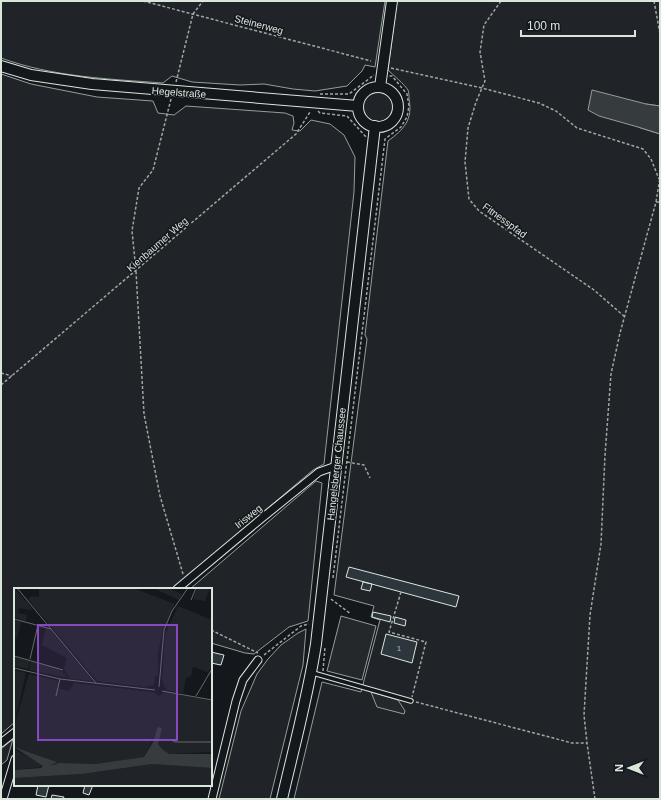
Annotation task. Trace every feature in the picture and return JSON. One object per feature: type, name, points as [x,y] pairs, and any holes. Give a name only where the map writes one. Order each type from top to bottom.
[{"type":"main road","points":[[380,87],[392,1]]},
{"type":"main road","name":"Hegelstraße","points":[[1,66],[31,75],[92,84],[316,106],[358,106]]},
{"type":"main road","points":[[380,87],[388,90],[397,100],[397,114],[388,124],[382,126],[369,125],[360,116],[358,106],[364,93],[369,89],[380,87]]},
{"type":"main road","name":"Hangelsberger Chaussee","points":[[282,799],[312,673],[375,126]]},
{"type":"street","name":"Irisweg","points":[[178,588],[320,472],[336,466]]},
{"type":"street","points":[[212,799],[236,701],[243,680],[258,660]]},
{"type":"street","points":[[1,743],[14,733]]},
{"type":"street","points":[[3,799],[4,786],[14,761]]},
{"type":"lane","points":[[312,673],[411,701]]},
{"type":"path","name":"Steinerweg","points":[[143,1],[372,61]]},
{"type":"path","points":[[185,582],[160,496],[144,414],[136,271],[132,231],[140,188],[153,170],[193,14],[203,1]]},
{"type":"path","name":"Fitnesspfad","points":[[501,1],[484,25],[480,52],[485,81],[476,102],[468,128],[465,162],[470,199],[479,211],[594,290],[625,316]]},
{"type":"path","points":[[654,1],[660,34]]},
{"type":"path","points":[[382,71],[482,88],[539,103],[556,111],[577,128],[643,149],[651,159],[660,179],[656,202],[611,374],[605,455],[601,544],[590,616],[584,715],[595,799]]},
{"type":"path","points":[[316,106],[320,113],[347,116],[365,137],[385,139],[401,127],[407,117],[409,106],[407,94],[392,76],[382,71]]},
{"type":"path","name":"Kienbaumer Weg","points":[[1,385],[296,134],[311,110],[316,106],[318,95],[321,93],[349,94],[373,75],[382,71]]},
{"type":"path","points":[[332,584],[385,139]]},
{"type":"path","points":[[1,373],[12,376]]},
{"type":"path","points":[[336,466],[347,462],[364,465],[370,478]]},
{"type":"path","points":[[400,592],[390,632],[426,642],[411,701],[572,743],[587,743]]},
{"type":"path","points":[[330,605],[331,599],[351,614]]},
{"type":"path","points":[[212,630],[263,656],[301,626],[319,622]]},
{"type":"path","points":[[322,676],[325,646]]},
{"type":"shaded area","points":[[1,1],[385,1],[375,67],[365,65],[362,71],[347,86],[315,91],[264,84],[240,85],[192,82],[172,76],[163,83],[102,78],[61,73],[21,64],[1,58]]},
{"type":"shaded area","points":[[397,1],[660,1],[660,106],[646,104],[638,127],[660,134],[660,799],[294,799],[322,682],[361,692],[380,620],[371,617],[374,606],[334,595],[367,339],[365,335],[388,141],[403,128],[410,113],[408,90],[388,70]]},
{"type":"shaded area","points":[[1,74],[31,84],[97,97],[153,101],[158,113],[174,115],[186,106],[285,113],[293,116],[294,123],[292,130],[300,131],[311,120],[330,124],[344,135],[355,157],[354,192],[324,464],[313,470],[173,588],[14,588],[14,723],[1,734]]},
{"type":"shaded area","points":[[592,90],[646,104],[660,106],[660,134],[599,116],[588,110]]},
{"type":"shaded area","points":[[378,92],[389,96],[393,107],[389,118],[378,122],[367,118],[363,107],[367,96]]},
{"type":"shaded area","points":[[316,481],[322,483],[308,621],[289,627],[254,654],[245,653],[212,643],[212,588],[191,588]]},
{"type":"shaded area","points":[[341,616],[376,626],[362,680],[327,671]]},
{"type":"shaded area","points":[[306,629],[303,665],[270,799],[219,799],[241,711],[257,674],[281,645]]},
{"type":"shaded area","points":[[371,692],[398,700],[405,711],[404,714],[377,707]]},
{"type":"shaded area","points":[[13,739],[7,760],[1,765],[1,749]]},
{"type":"building","points":[[349,567],[459,596],[456,607],[346,577]]},
{"type":"building","points":[[363,582],[372,584],[370,591],[361,589]]},
{"type":"building","points":[[373,612],[391,616],[390,622],[372,617]]},
{"type":"building","points":[[395,617],[406,620],[405,626],[394,623]]},
{"type":"building","points":[[386,634],[417,642],[412,663],[381,654]]},
{"type":"building","points":[[212,652],[224,655],[221,665],[212,663]]},
{"type":"building","points":[[38,786],[49,786],[46,797],[36,795]]},
{"type":"building","points":[[85,786],[93,786],[89,795],[83,793]]},
{"type":"building","points":[[52,795],[64,797],[63,799],[51,799]]}]
